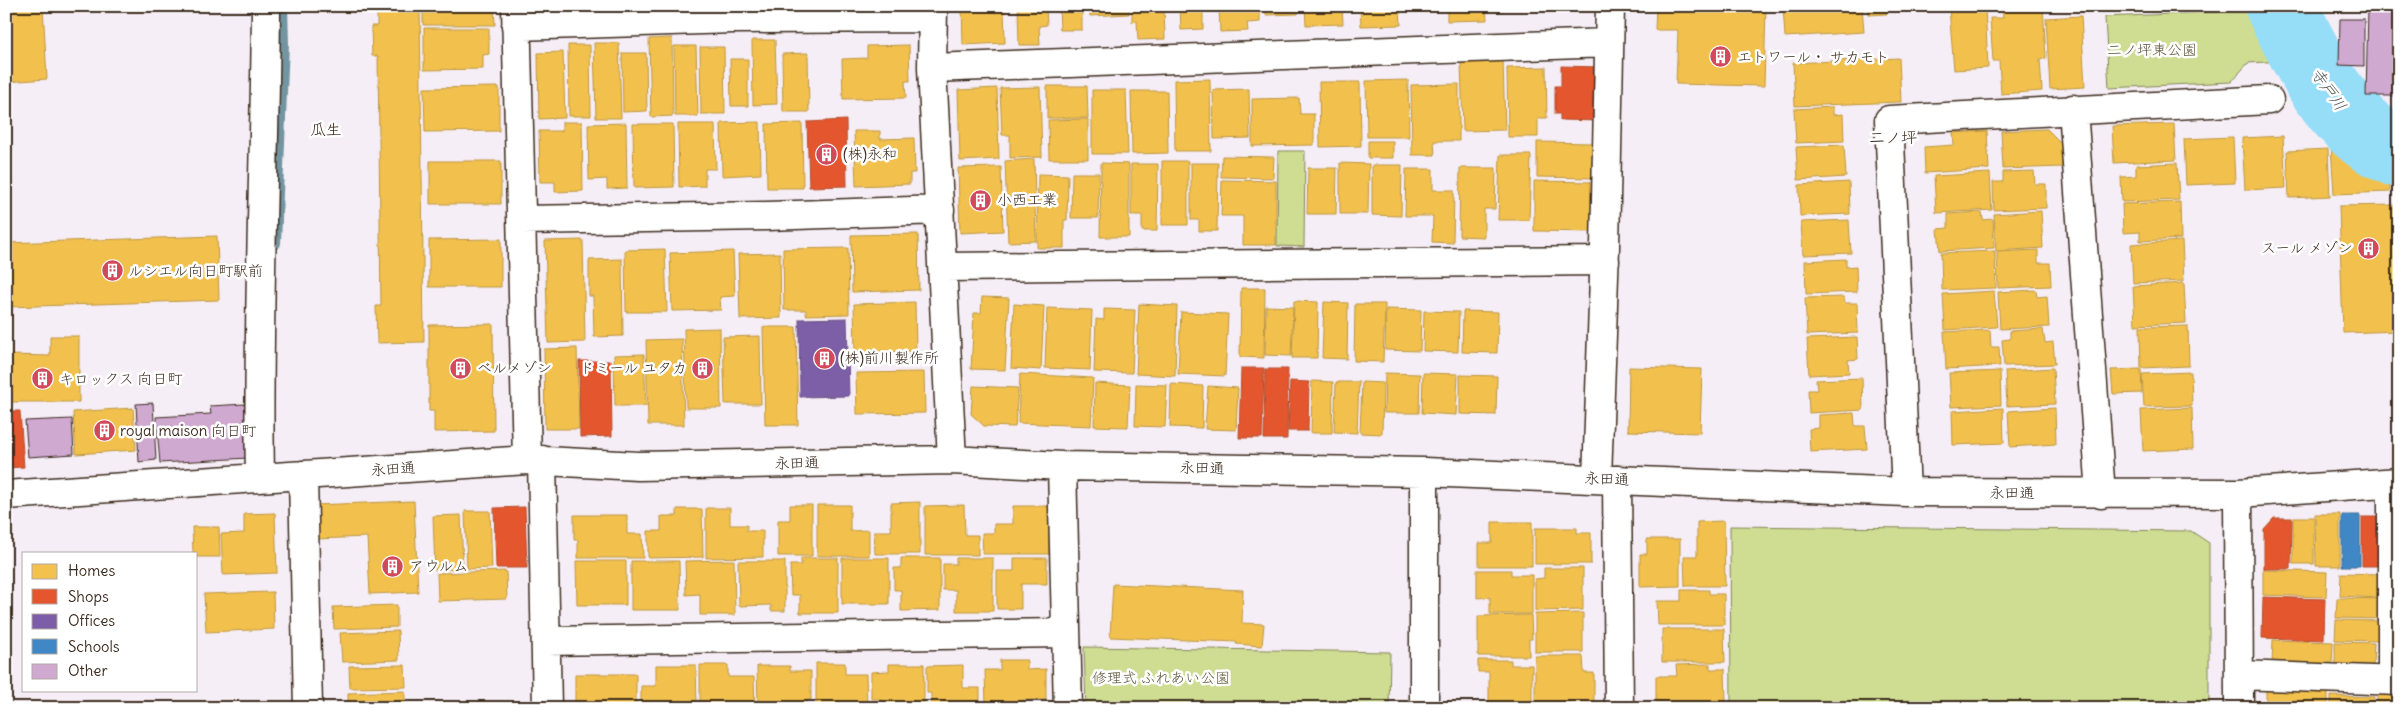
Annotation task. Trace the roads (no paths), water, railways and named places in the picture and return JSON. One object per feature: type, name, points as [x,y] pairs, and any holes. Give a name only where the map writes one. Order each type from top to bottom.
[{"type":"street","points":[[260,478],[258,372],[264,207],[266,6]]},
{"type":"street","points":[[1610,6],[1605,262],[1607,479],[1618,708]]},
{"type":"street","points":[[546,708],[546,642],[534,460],[522,220],[516,16],[733,19],[933,12],[932,68],[944,267],[952,460]]},
{"type":"street","points":[[932,68],[1609,43]]},
{"type":"street","points":[[1906,492],[1889,120],[2269,100]]},
{"type":"street","points":[[2073,109],[2101,494]]},
{"type":"street","points":[[522,220],[767,216],[940,210]]},
{"type":"street","points":[[944,267],[1605,262]]},
{"type":"street","name":"永田通","points":[[6,495],[534,460],[638,466],[952,460],[1062,466],[1424,472],[1906,492],[2238,493],[2396,483]]},
{"type":"street","points":[[1062,466],[1068,708]]},
{"type":"street","points":[[1424,472],[1424,708]]},
{"type":"street","points":[[303,475],[308,708]]},
{"type":"street","points":[[2239,675],[2396,681],[2396,483]]},
{"type":"street","points":[[2238,493],[2239,708]]},
{"type":"street","points":[[546,642],[1066,633]]},
{"type":"waterway","points":[[275,243],[283,43],[282,6]]},
{"type":"waterway","name":"寺戸川","points":[[2281,6],[2308,60],[2342,110],[2372,138],[2399,152]]},
{"type":"place","name":"エトワール・ サカモト","points":[[1721,57]]},
{"type":"place","name":"(株)永和","points":[[827,154]]},
{"type":"place","name":"小西工業","points":[[981,200]]},
{"type":"place","name":"スール メゾン","points":[[2369,248]]},
{"type":"place","name":"ルシエル向日町駅前","points":[[112,271]]},
{"type":"place","name":"(株)前川製作所","points":[[824,358]]},
{"type":"place","name":"ベルメゾン","points":[[461,368]]},
{"type":"place","name":"ドミール ユタカ","points":[[703,368]]},
{"type":"place","name":"キロックス 向日町","points":[[43,379]]},
{"type":"place","name":"royal maison 向日町","points":[[104,431]]},
{"type":"place","name":"アウルム","points":[[393,566]]},
{"type":"district","name":"瓜生","points":[[326,129]]},
{"type":"district","name":"二ノ坪","points":[[1893,137]]},
{"type":"park label","name":"二ノ坪東公園","points":[[2152,50]]},
{"type":"park label","name":"修理式 ふれあい公園","points":[[1161,678]]}]
